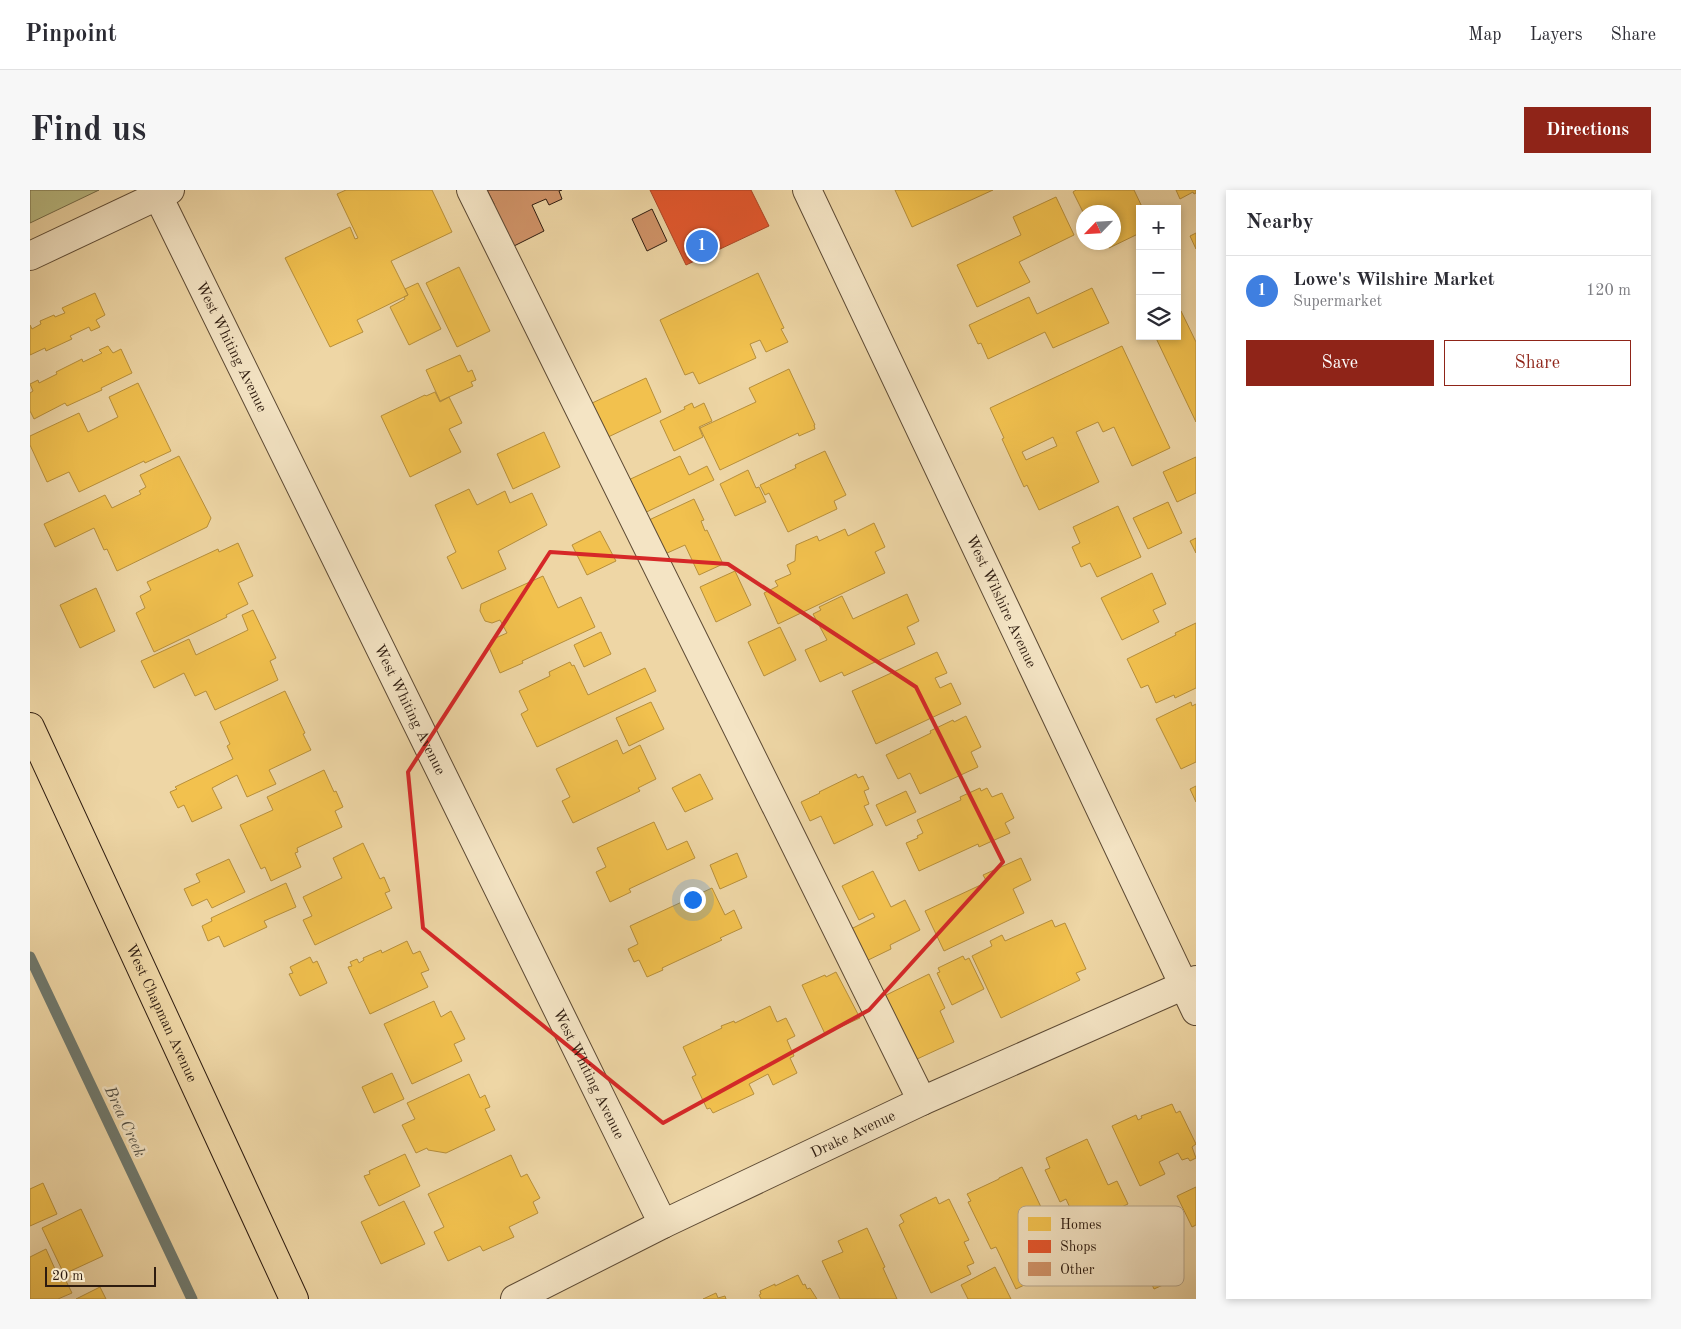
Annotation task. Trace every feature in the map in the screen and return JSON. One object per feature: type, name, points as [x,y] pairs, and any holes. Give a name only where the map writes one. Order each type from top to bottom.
[{"type":"main road","name":"West Chapman Avenue","points":[[30,727],[294,1299]]},
{"type":"street","points":[[471,190],[922,1101]]},
{"type":"street","name":"West Wilshire Avenue","points":[[807,190],[1190,983],[1196,1012]]},
{"type":"street","points":[[30,256],[164,193]]},
{"type":"street","name":"West Whiting Avenue","points":[[164,193],[662,1224]]},
{"type":"street","name":"Drake Avenue","points":[[515,1299],[662,1224],[922,1101],[1190,983]]},
{"type":"highlighted area","points":[[550,552],[728,564],[916,687],[1003,862],[869,1010],[663,1123],[423,928],[408,772]]},
{"type":"green space","points":[[30,190],[99,190],[30,223]]},
{"type":"building: Homes","points":[[346,190],[432,190],[452,232],[391,261],[408,295],[357,320],[363,332],[330,347],[285,258],[350,227],[355,239],[358,238],[337,194]]},
{"type":"building: Homes","points":[[895,190],[993,190],[912,227]]},
{"type":"building: Homes","points":[[1076,190],[1134,190],[1141,205],[1136,205],[1136,235],[1121,242],[1121,205],[1080,205],[1073,192]]},
{"type":"building: Homes","points":[[1176,190],[1196,190],[1196,193],[1194,194],[1193,192],[1180,199]]},
{"type":"building: Homes","points":[[1056,197],[1074,235],[1019,262],[1030,282],[977,307],[957,265],[1021,235],[1013,217]]},
{"type":"building: Homes","points":[[1196,233],[1196,249],[1190,236]]},
{"type":"building: Homes","points":[[459,267],[490,331],[457,347],[426,283]]},
{"type":"building: Homes","points":[[758,273],[784,328],[781,329],[788,342],[766,352],[760,340],[750,344],[756,358],[699,384],[693,372],[685,375],[660,320]]},
{"type":"building: Homes","points":[[418,283],[441,329],[409,345],[390,307],[405,299],[404,297],[408,295],[405,289]]},
{"type":"building: Homes","points":[[1092,288],[1109,323],[1053,348],[1045,332],[988,359],[981,343],[978,344],[969,325],[1029,297],[1037,314]]},
{"type":"building: Homes","points":[[95,293],[105,315],[96,320],[100,327],[91,331],[89,327],[70,336],[72,339],[46,351],[45,348],[30,355],[30,325],[32,329],[41,324],[40,321],[65,313],[62,308]]},
{"type":"building: Homes","points":[[1181,311],[1196,342],[1196,422],[1157,340],[1181,340]]},
{"type":"building: Homes","points":[[108,346],[113,353],[121,349],[132,373],[101,388],[102,390],[67,406],[65,403],[34,419],[30,411],[30,393],[33,391],[30,384],[38,380],[39,383],[82,359],[83,362],[102,353],[99,350]]},
{"type":"building: Homes","points":[[1122,346],[1170,448],[1132,466],[1114,427],[1103,432],[1098,422],[1076,432],[1099,482],[1039,510],[1027,485],[1024,487],[990,408]],"holes":[[[1053,437],[1057,446],[1026,460],[1022,452]]]},
{"type":"building: Homes","points":[[460,355],[468,372],[472,370],[476,380],[471,382],[473,386],[440,401],[426,370]]},
{"type":"building: Homes","points":[[789,369],[815,425],[815,429],[799,436],[798,433],[720,470],[700,428],[756,402],[749,388]]},
{"type":"building: Homes","points":[[646,378],[661,412],[606,438],[590,404]]},
{"type":"building: Homes","points":[[138,383],[171,451],[145,463],[144,461],[79,492],[69,472],[47,482],[30,445],[30,436],[79,413],[88,432],[118,417],[109,397]]},
{"type":"building: Homes","points":[[435,392],[440,402],[449,397],[462,423],[449,429],[461,452],[410,477],[381,416]]},
{"type":"building: Homes","points":[[692,403],[694,408],[704,403],[712,421],[699,427],[703,437],[674,451],[660,421],[685,409],[684,407]]},
{"type":"building: Homes","points":[[544,432],[560,467],[513,489],[497,454]]},
{"type":"building: Homes","points":[[825,451],[846,495],[834,501],[837,509],[788,532],[769,493],[765,495],[760,485],[796,468],[795,465]]},
{"type":"building: Homes","points":[[179,456],[211,518],[207,527],[117,571],[107,549],[104,550],[94,528],[55,547],[44,524],[105,495],[112,508],[141,494],[139,491],[146,487],[140,475]]},
{"type":"building: Homes","points":[[680,456],[689,475],[707,466],[714,480],[638,516],[622,483]]},
{"type":"building: Homes","points":[[1196,457],[1196,493],[1177,502],[1163,472]]},
{"type":"building: Homes","points":[[748,470],[756,488],[759,487],[766,502],[735,516],[720,484]]},
{"type":"building: Homes","points":[[469,489],[477,505],[505,491],[510,503],[532,493],[547,525],[498,551],[506,569],[462,589],[447,557],[456,552],[435,505]]},
{"type":"building: Homes","points":[[694,499],[704,520],[701,521],[705,531],[707,530],[723,564],[699,575],[685,545],[665,554],[649,520]]},
{"type":"building: Homes","points":[[1168,502],[1182,533],[1148,549],[1133,518]]},
{"type":"building: Homes","points":[[1118,506],[1141,557],[1097,577],[1090,563],[1081,567],[1072,547],[1080,543],[1073,527]]},
{"type":"building: Homes","points":[[874,523],[885,547],[875,552],[885,573],[778,624],[764,593],[778,586],[775,581],[791,574],[787,565],[795,561],[796,545],[817,536],[819,541],[845,529],[848,536]]},
{"type":"building: Homes","points":[[600,531],[616,561],[587,575],[572,545]]},
{"type":"building: Homes","points":[[1196,538],[1196,553],[1190,541]]},
{"type":"building: Homes","points":[[238,543],[253,576],[238,583],[248,604],[226,615],[227,617],[154,652],[136,613],[145,608],[140,596],[151,590],[147,582],[218,549],[219,552]]},
{"type":"building: Homes","points":[[735,571],[751,605],[716,622],[700,587]]},
{"type":"building: Homes","points":[[1152,573],[1166,604],[1153,610],[1159,622],[1122,640],[1101,598]]},
{"type":"building: Homes","points":[[543,576],[558,608],[581,597],[595,627],[500,673],[488,645],[492,643],[491,640],[507,633],[500,620],[492,623],[485,621],[480,611],[481,604]]},
{"type":"building: Homes","points":[[96,588],[115,631],[80,648],[60,605]]},
{"type":"building: Homes","points":[[907,594],[919,621],[907,627],[915,644],[844,676],[842,672],[820,682],[805,650],[827,640],[813,614],[821,610],[819,607],[842,596],[853,619]]},
{"type":"building: Homes","points":[[253,610],[276,658],[270,661],[278,680],[215,710],[206,691],[195,696],[184,673],[154,688],[141,661],[189,639],[196,655],[248,630],[242,615]]},
{"type":"building: Homes","points":[[1196,623],[1196,688],[1175,698],[1174,695],[1156,703],[1148,685],[1141,688],[1127,659]]},
{"type":"building: Homes","points":[[780,627],[796,660],[764,676],[748,642]]},
{"type":"building: Homes","points":[[601,632],[611,654],[584,667],[574,645]]},
{"type":"building: Homes","points":[[937,652],[947,673],[935,678],[940,688],[951,683],[961,704],[876,744],[852,691]]},
{"type":"building: Homes","points":[[570,662],[572,666],[574,665],[588,695],[645,668],[656,691],[537,747],[521,714],[528,710],[519,691],[550,676],[549,672]]},
{"type":"building: Homes","points":[[285,691],[311,750],[269,770],[276,784],[247,797],[237,775],[212,788],[222,808],[192,822],[184,805],[178,808],[170,792],[177,789],[175,787],[233,759],[227,746],[230,744],[220,722]]},
{"type":"building: Homes","points":[[651,702],[664,729],[629,746],[616,718]]},
{"type":"building: Homes","points":[[1191,702],[1192,706],[1196,704],[1196,762],[1181,769],[1156,719]]},
{"type":"building: Homes","points":[[966,716],[981,747],[971,752],[978,767],[920,794],[910,773],[898,779],[886,755],[931,733],[930,731]]},
{"type":"building: Homes","points":[[617,740],[623,754],[640,745],[656,779],[638,788],[640,791],[573,823],[562,801],[570,797],[556,769]]},
{"type":"building: Homes","points":[[324,770],[343,807],[335,811],[342,827],[297,848],[298,852],[295,853],[301,867],[271,881],[265,867],[261,869],[240,825],[273,810],[267,797]]},
{"type":"building: Homes","points":[[700,774],[713,799],[685,812],[672,788]]},
{"type":"building: Homes","points":[[856,774],[858,778],[863,776],[869,789],[864,791],[869,804],[864,806],[873,825],[834,844],[821,816],[810,821],[801,802]]},
{"type":"building: Homes","points":[[1196,786],[1196,802],[1190,789]]},
{"type":"building: Homes","points":[[980,788],[981,791],[987,788],[992,797],[1002,793],[1014,818],[1005,823],[1010,833],[979,847],[978,844],[919,871],[906,843],[918,838],[917,836],[923,833],[917,820],[961,800],[960,797]]},
{"type":"building: Homes","points":[[906,791],[916,812],[886,826],[876,805]]},
{"type":"building: Homes","points":[[654,822],[667,850],[687,841],[695,858],[629,889],[631,892],[610,902],[596,872],[606,867],[597,848]]},
{"type":"building: Homes","points":[[363,843],[380,879],[384,877],[390,891],[385,893],[392,908],[315,945],[303,920],[312,916],[303,897],[342,878],[333,858]]},
{"type":"building: Homes","points":[[737,853],[747,877],[720,889],[710,865]]},
{"type":"building: Homes","points":[[1021,858],[1031,880],[1013,889],[1024,913],[944,951],[925,911],[987,882],[983,875]]},
{"type":"building: Homes","points":[[229,859],[245,892],[212,908],[207,899],[192,906],[184,889],[200,882],[196,874]]},
{"type":"building: Homes","points":[[873,871],[891,907],[905,900],[920,930],[890,945],[891,949],[862,963],[847,931],[875,917],[873,913],[859,920],[842,886]]},
{"type":"building: Homes","points":[[286,883],[296,907],[264,921],[267,927],[224,947],[219,936],[208,941],[202,926],[212,921],[211,918]]},
{"type":"building: Homes","points":[[712,888],[725,915],[734,910],[742,928],[647,977],[639,960],[634,962],[628,949],[638,944],[630,926]]},
{"type":"building: Homes","points":[[1052,920],[1055,927],[1065,923],[1086,969],[1076,973],[1080,980],[1001,1018],[972,956],[992,946],[990,941],[1002,935],[1005,941]]},
{"type":"building: Homes","points":[[407,941],[413,954],[420,951],[429,970],[421,973],[428,987],[370,1014],[348,967],[352,966],[350,962],[357,959],[359,963],[364,960],[363,958],[381,950],[382,953]]},
{"type":"building: Homes","points":[[963,956],[965,960],[969,958],[984,989],[952,1005],[937,973],[940,972],[938,968]]},
{"type":"building: Homes","points":[[310,957],[313,963],[317,961],[327,983],[300,996],[289,974],[293,973],[290,967]]},
{"type":"building: Homes","points":[[836,972],[860,1018],[825,1034],[802,985]]},
{"type":"building: Homes","points":[[929,974],[945,1008],[940,1011],[954,1042],[904,1065],[874,1001]]},
{"type":"building: Homes","points":[[434,1001],[441,1017],[451,1011],[465,1039],[454,1044],[462,1061],[412,1084],[384,1024]]},
{"type":"building: Homes","points":[[770,1006],[777,1022],[786,1018],[795,1036],[787,1040],[794,1056],[790,1058],[797,1073],[773,1085],[768,1074],[749,1084],[754,1094],[713,1113],[710,1108],[707,1109],[692,1077],[696,1075],[683,1047],[722,1028],[721,1026],[734,1021],[735,1023]]},
{"type":"building: Homes","points":[[392,1073],[404,1099],[374,1113],[362,1087]]},
{"type":"building: Homes","points":[[469,1074],[480,1098],[485,1095],[490,1107],[485,1109],[495,1130],[446,1153],[428,1150],[427,1148],[416,1153],[402,1125],[415,1119],[407,1103]]},
{"type":"building: Homes","points":[[1172,1104],[1176,1113],[1180,1111],[1196,1144],[1192,1147],[1196,1158],[1190,1161],[1188,1158],[1182,1160],[1178,1153],[1159,1162],[1165,1174],[1140,1186],[1112,1126],[1136,1115],[1138,1120],[1142,1118],[1141,1116]]},
{"type":"building: Homes","points":[[1087,1139],[1108,1185],[1117,1181],[1128,1204],[1124,1206],[1069,1206],[1066,1199],[1060,1202],[1045,1170],[1050,1168],[1046,1158]]},
{"type":"building: Homes","points":[[405,1154],[420,1186],[379,1206],[364,1176],[370,1174],[369,1171]]},
{"type":"building: Homes","points":[[511,1155],[521,1177],[527,1174],[540,1198],[533,1202],[538,1213],[509,1227],[514,1237],[483,1251],[480,1246],[448,1261],[434,1232],[444,1227],[428,1194]]},
{"type":"building: Homes","points":[[1022,1167],[1040,1206],[1018,1206],[1018,1286],[1022,1286],[1016,1289],[996,1247],[991,1249],[968,1202],[971,1201],[967,1194]]},
{"type":"building: Homes","points":[[43,1183],[57,1214],[30,1226],[30,1189]]},
{"type":"building: Homes","points":[[1196,1187],[1196,1225],[1192,1227],[1184,1210],[1184,1206],[1182,1206],[1177,1196]]},
{"type":"building: Homes","points":[[936,1197],[939,1204],[949,1199],[969,1240],[964,1242],[974,1263],[967,1266],[971,1274],[931,1293],[899,1225],[904,1222],[900,1215]]},
{"type":"building: Homes","points":[[404,1201],[425,1244],[381,1264],[361,1222]]},
{"type":"building: Homes","points":[[81,1209],[103,1256],[64,1274],[42,1228]]},
{"type":"building: Homes","points":[[867,1228],[897,1299],[840,1299],[822,1261],[843,1252],[838,1241]]},
{"type":"building: Homes","points":[[46,1249],[59,1278],[63,1275],[72,1293],[58,1299],[30,1299],[30,1257]]},
{"type":"building: Homes","points":[[995,1267],[1011,1299],[968,1299],[961,1285]]},
{"type":"building: Homes","points":[[798,1275],[803,1285],[805,1284],[807,1289],[810,1288],[817,1299],[761,1299],[760,1291]]},
{"type":"building: Homes","points":[[100,1287],[106,1299],[76,1299]]},
{"type":"building: Homes","points":[[716,1293],[718,1298],[725,1296],[726,1299],[703,1299]]},
{"type":"building: Shops","points":[[650,190],[751,190],[769,226],[686,265]]},
{"type":"building: Other","points":[[487,190],[562,190],[559,191],[562,199],[549,205],[546,199],[532,205],[544,231],[510,248],[490,206],[494,204]]},
{"type":"building: Other","points":[[652,209],[667,241],[647,251],[632,219]]},
{"type":"waterway","name":"Brea Creek","points":[[30,957],[192,1299]]},
{"type":"place","name":"Lowe's Wilshire Market","points":[[702,246]]}]
